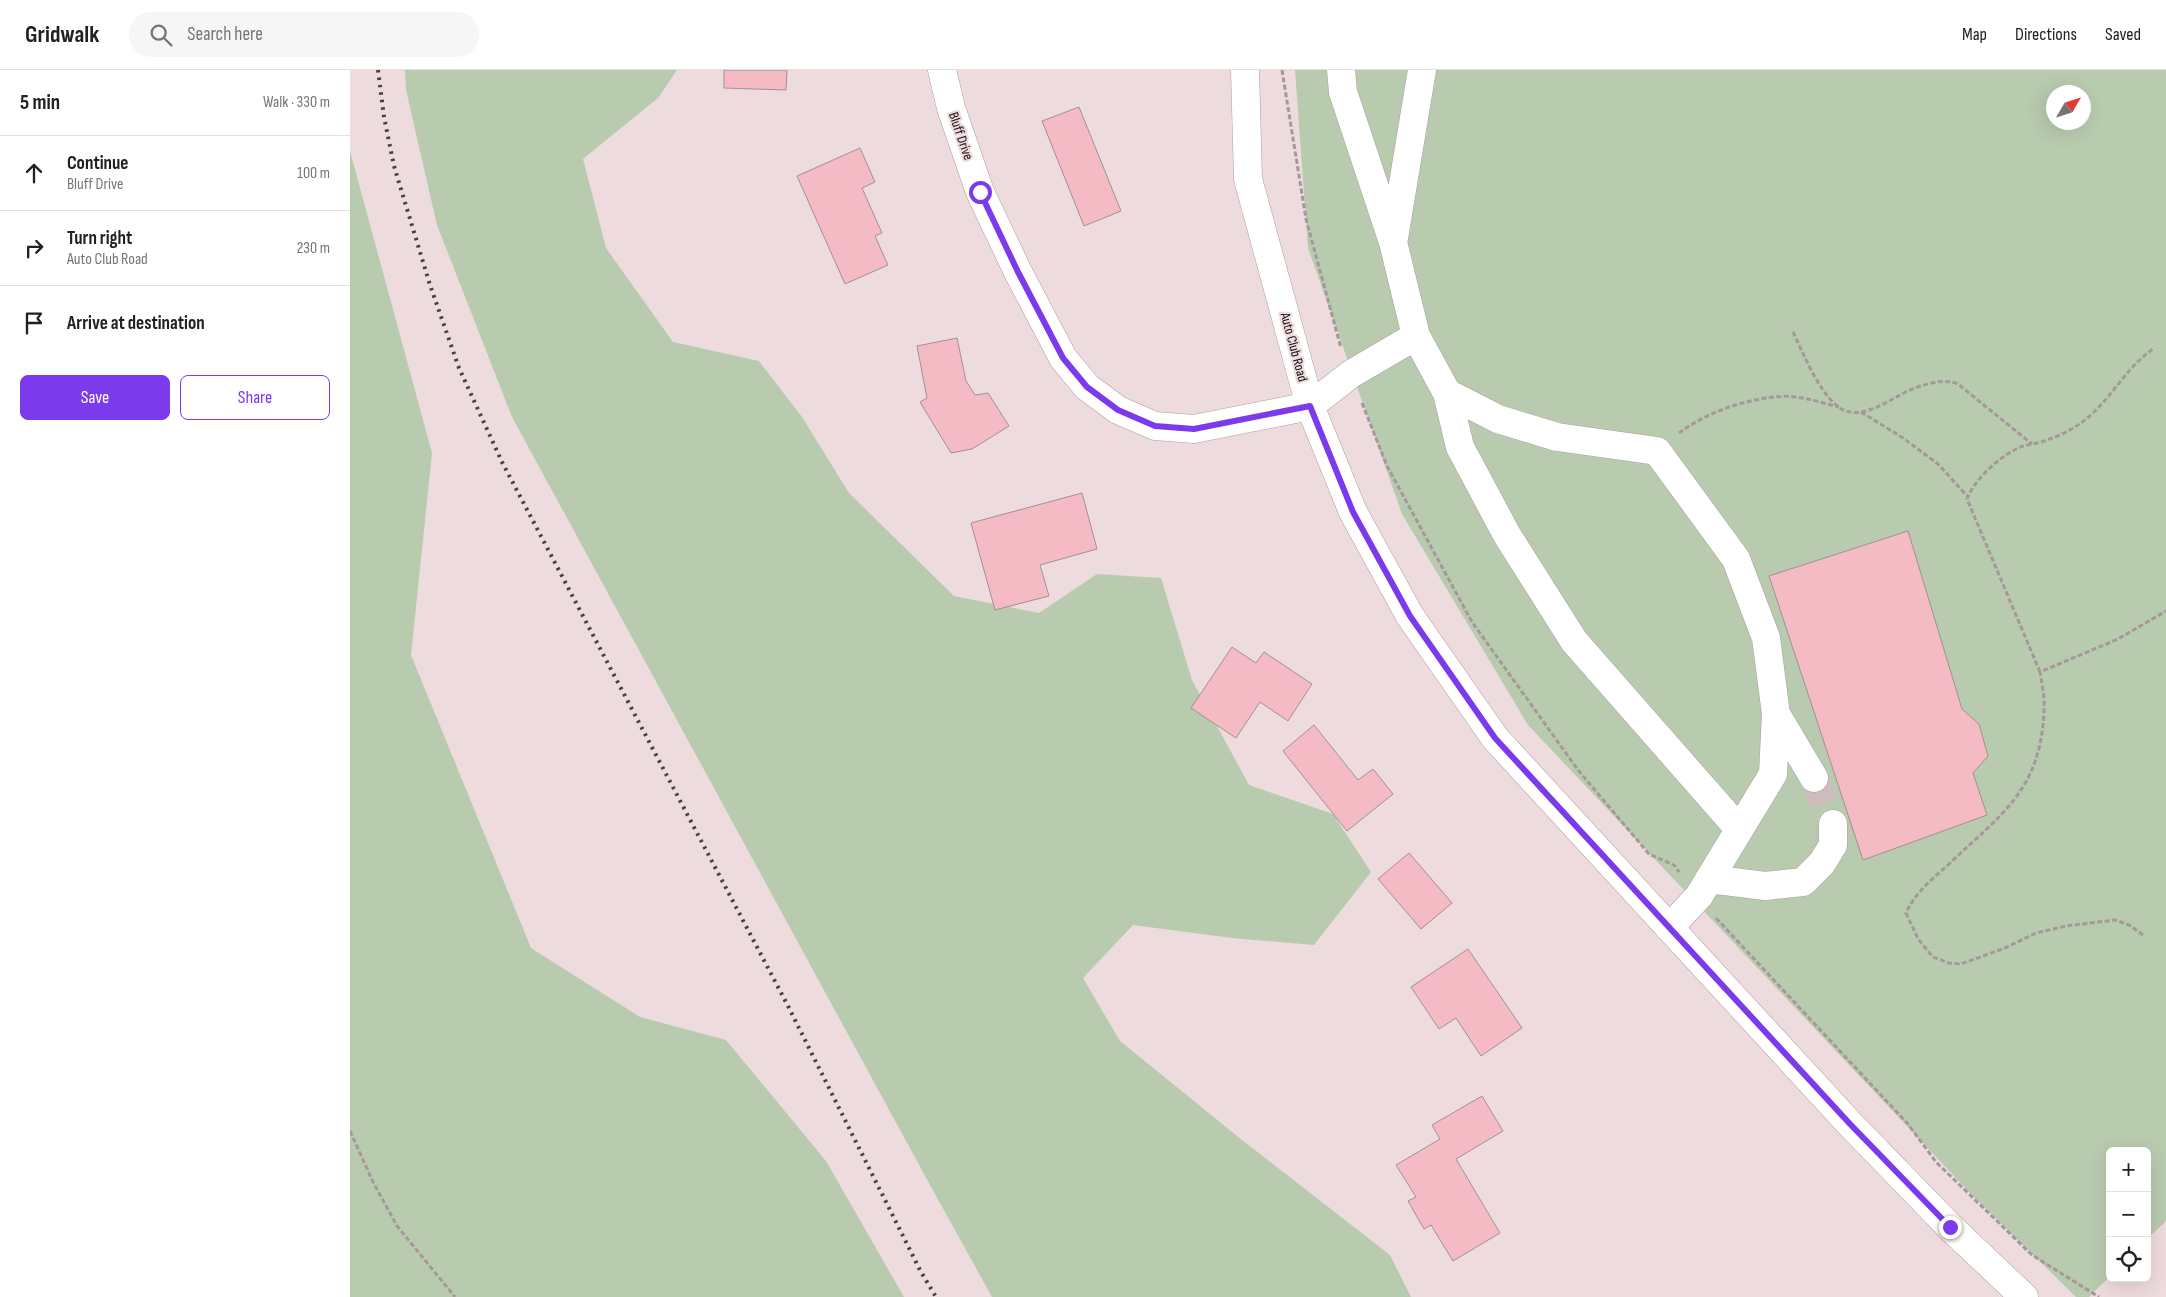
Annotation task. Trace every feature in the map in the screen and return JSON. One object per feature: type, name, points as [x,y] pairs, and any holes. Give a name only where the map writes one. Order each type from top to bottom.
[{"type":"street","name":"Bluff Drive","points":[[942,70],[951,108],[980,192],[1018,272],[1063,358],[1087,387],[1118,410],[1155,426],[1194,429],[1310,406]]},
{"type":"street","name":"Auto Club Road","points":[[1245,70],[1248,179],[1310,406],[1353,512],[1410,616],[1495,738],[1850,1124],[1950,1227],[2024,1297]]},
{"type":"street","points":[[1341,70],[1343,92],[1393,242],[1416,336],[1447,392],[1460,448],[1507,535],[1574,642],[1739,829]]},
{"type":"street","points":[[1393,242],[1422,70]]},
{"type":"street","points":[[1310,406],[1351,374],[1416,336]]},
{"type":"street","points":[[1447,392],[1498,419],[1557,437],[1657,451],[1736,560],[1766,638],[1776,714],[1773,774],[1704,887],[1669,928]]},
{"type":"street","points":[[1776,714],[1814,778]]},
{"type":"street","points":[[1704,887],[1765,886],[1803,882],[1822,863],[1833,845],[1833,824]]},
{"type":"path","points":[[1282,70],[1306,219],[1340,345],[1387,466],[1472,622],[1578,770],[1649,854],[1674,865],[1704,887],[1728,931],[1908,1124],[1936,1162],[2032,1255],[2099,1297]]},
{"type":"path","points":[[1793,332],[1818,383],[1841,408]]},
{"type":"path","points":[[2143,935],[2129,925],[2115,920],[2066,926],[2036,933],[2005,948],[1962,964],[1949,963],[1933,957],[1918,939],[1906,913],[1910,904],[1921,890],[2008,808],[2022,790],[2034,766],[2042,739],[2045,708],[2040,672],[1966,499],[1970,491],[2000,460],[2018,448],[2068,432],[2083,421],[2101,406],[2126,371],[2153,348]]},
{"type":"path","points":[[1657,451],[1689,426],[1743,403],[1776,396],[1809,399],[1846,411],[1860,412],[1873,409],[1913,388],[1948,380],[1958,384],[2032,444]]},
{"type":"path","points":[[1860,412],[1903,438],[1938,464],[1968,497]]},
{"type":"path","points":[[2040,672],[2118,639],[2166,611]]},
{"type":"path","points":[[350,1131],[373,1182],[397,1226],[455,1297]]},
{"type":"green space","points":[[405,70],[677,70],[658,98],[583,159],[606,248],[673,342],[759,361],[802,417],[849,493],[954,596],[1039,613],[1097,574],[1161,578],[1192,680],[1249,785],[1333,814],[1371,872],[1314,945],[1232,938],[1133,925],[1083,978],[1120,1041],[1242,1140],[1390,1255],[1411,1297],[992,1297],[512,417],[437,225],[406,90]]},
{"type":"green space","points":[[1295,70],[2166,70],[2166,1221],[2151,1235],[2151,1147],[2106,1147],[2106,1280],[2089,1297],[2076,1297],[1972,1195],[1528,725],[1402,514],[1308,248]]},
{"type":"green space","points":[[350,151],[432,453],[411,655],[531,948],[640,1017],[726,1040],[826,1161],[904,1297],[350,1297]]},
{"type":"building","points":[[724,70],[787,70],[786,90],[724,88]]},
{"type":"building","points":[[1079,107],[1121,211],[1084,226],[1042,121]]},
{"type":"building","points":[[860,148],[875,182],[862,188],[882,233],[875,236],[888,265],[845,284],[797,176]]},
{"type":"building","points":[[957,338],[966,381],[975,395],[988,393],[1009,426],[972,449],[951,453],[920,402],[927,398],[917,346]]},
{"type":"building","points":[[1082,493],[1097,549],[1040,565],[1049,596],[995,610],[971,523]]},
{"type":"building","points":[[1908,531],[1962,709],[1979,724],[1988,756],[1973,773],[1987,815],[1863,860],[1769,576]]},
{"type":"building","points":[[1232,647],[1256,663],[1264,652],[1312,684],[1288,721],[1260,702],[1236,738],[1191,708]]},
{"type":"building","points":[[1314,725],[1358,780],[1373,769],[1393,794],[1347,831],[1283,751]]},
{"type":"building","points":[[1409,853],[1452,903],[1421,929],[1378,879]]},
{"type":"building","points":[[1468,949],[1522,1028],[1481,1056],[1456,1018],[1439,1029],[1411,987]]},
{"type":"building","points":[[1482,1096],[1503,1131],[1456,1159],[1500,1233],[1453,1261],[1431,1225],[1424,1229],[1408,1201],[1416,1197],[1396,1165],[1440,1139],[1432,1125]]},
{"type":"tunnel","points":[[1814,778],[1833,824]]},
{"type":"railway","points":[[378,70],[384,117],[394,166],[430,285],[459,368],[502,462],[788,1006],[921,1272],[936,1297]]},
{"type":"route","points":[[980,192],[1018,272],[1063,358],[1087,387],[1118,410],[1155,426],[1194,429],[1310,406],[1353,512],[1410,616],[1495,738],[1850,1124],[1950,1227]]}]
